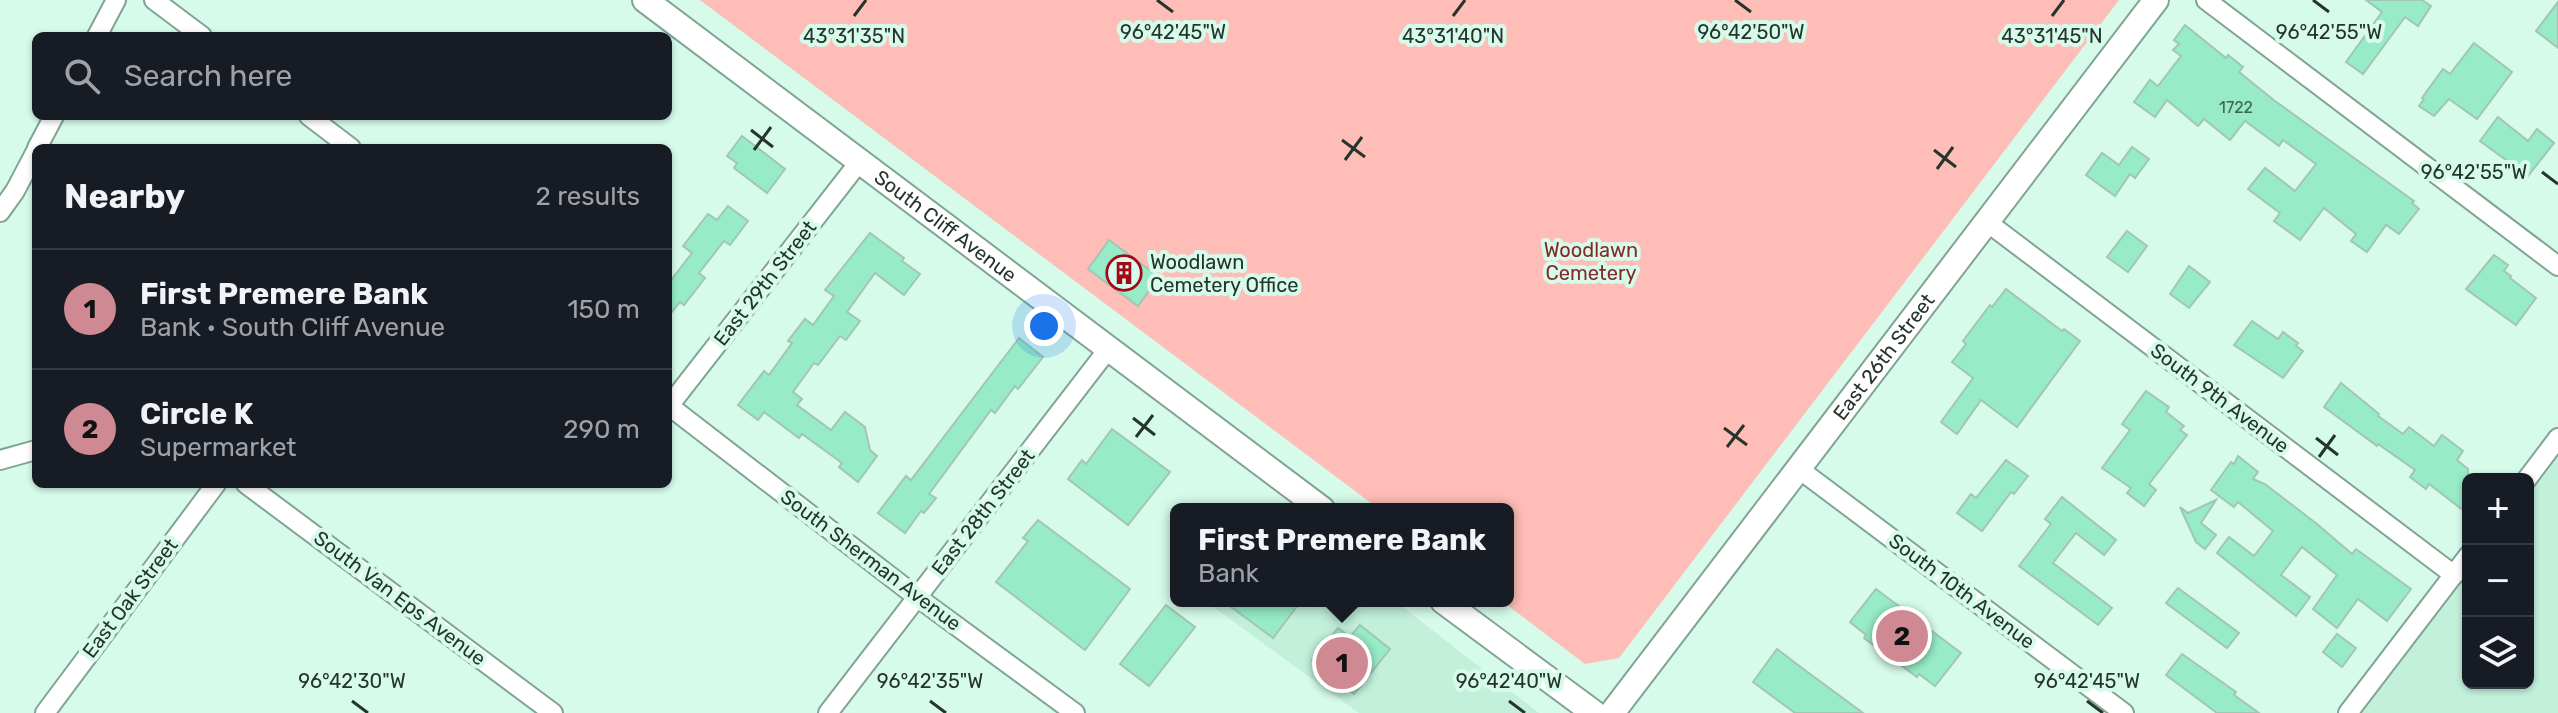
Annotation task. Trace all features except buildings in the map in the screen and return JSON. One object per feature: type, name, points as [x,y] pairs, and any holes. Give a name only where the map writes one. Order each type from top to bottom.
[{"type":"main road","name":"South Cliff Avenue","points":[[645,0],[1314,503]]},
{"type":"main road","name":"East 26th Street","points":[[1612,713],[2156,0]]},
{"type":"main road","points":[[1451,607],[1594,713]]},
{"type":"street","points":[[99,32],[116,0]]},
{"type":"street","points":[[154,0],[197,32]]},
{"type":"street","points":[[2206,0],[2558,266]]},
{"type":"street","points":[[40,144],[52,120]]},
{"type":"street","points":[[314,120],[346,144]]},
{"type":"street","points":[[0,212],[32,159]]},
{"type":"street","name":"East 29th Street","points":[[672,401],[860,161]]},
{"type":"street","name":"South 9th Avenue","points":[[1987,222],[2454,575]]},
{"type":"street","name":"East 28th Street","points":[[828,713],[1109,348]]},
{"type":"street","name":"South Sherman Avenue","points":[[672,407],[917,597],[1075,713]]},
{"type":"street","points":[[2532,473],[2558,438]]},
{"type":"street","points":[[0,460],[32,451]]},
{"type":"street","name":"South 10th Avenue","points":[[1799,469],[2124,713]]},
{"type":"street","name":"East Oak Street","points":[[45,713],[213,488]]},
{"type":"street","name":"South Van Eps Avenue","points":[[251,488],[553,713]]},
{"type":"street","points":[[2348,713],[2462,564]]},
{"type":"shaded area","points":[[2558,438],[2558,713],[2348,713],[2462,564],[2462,689],[2534,689],[2532,473]]},
{"type":"shaded area","points":[[1213,607],[1403,607],[1539,713],[1359,713]]},
{"type":"green space","name":"Woodlawn Cemetery","points":[[700,0],[2119,0],[1619,658],[1585,664],[1510,607],[1514,607],[1514,503],[1371,503]]},
{"type":"place","name":"Woodlawn Cemetery Office","points":[[1124,273]]},
{"type":"place","name":"Circle K","points":[[1902,636]]},
{"type":"place","name":"First Premere Bank","points":[[1342,663]]}]
